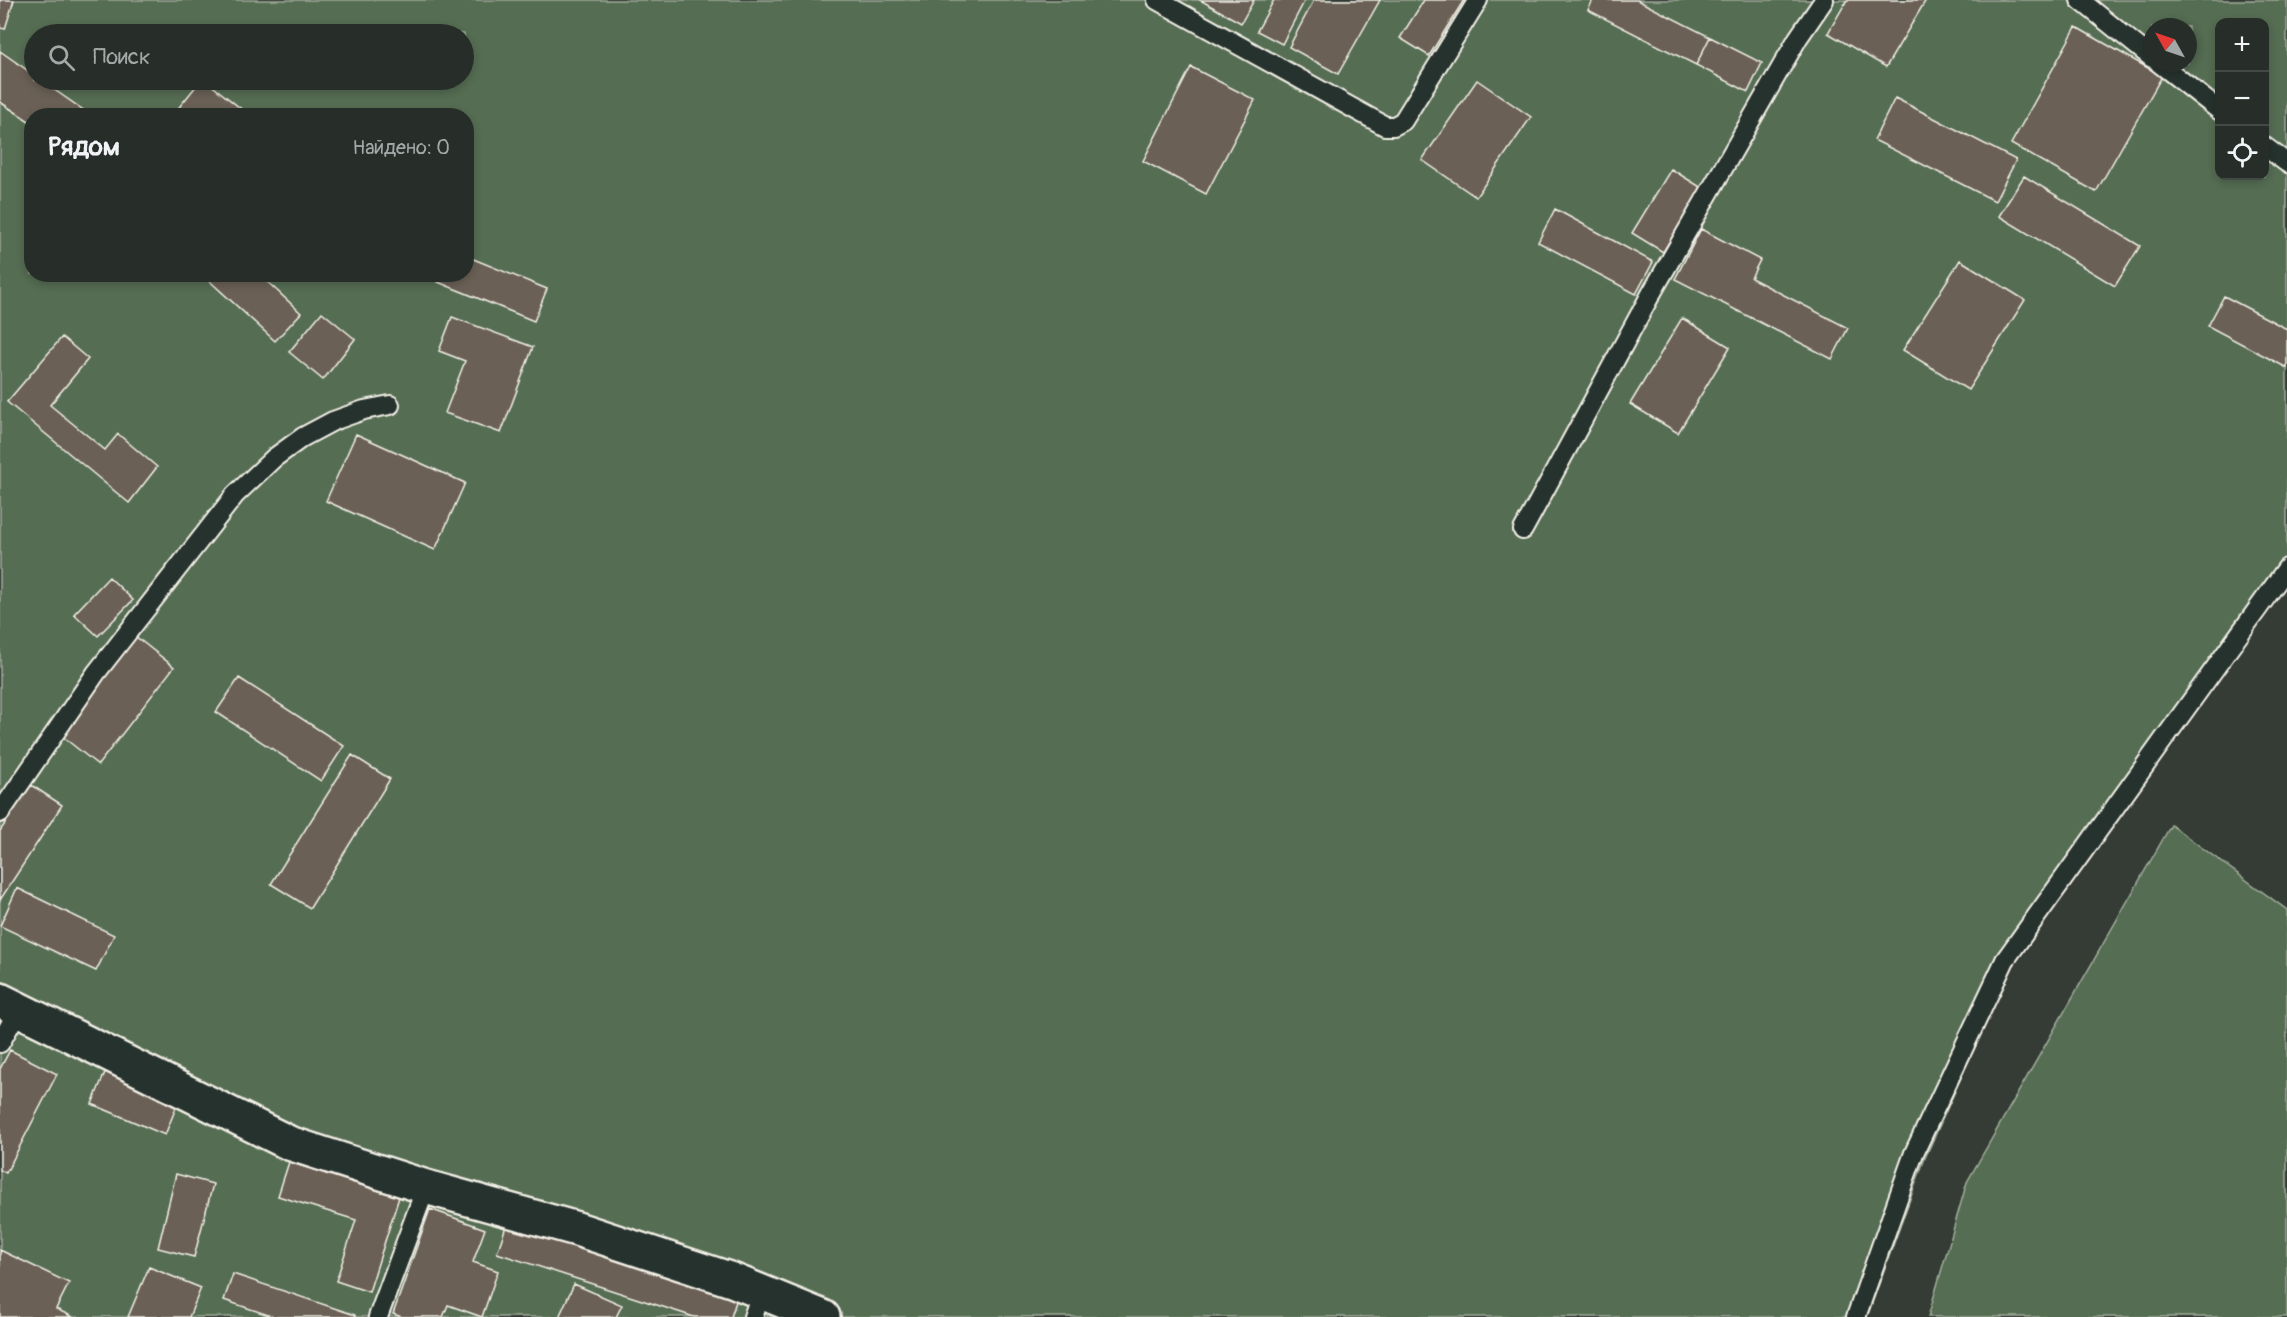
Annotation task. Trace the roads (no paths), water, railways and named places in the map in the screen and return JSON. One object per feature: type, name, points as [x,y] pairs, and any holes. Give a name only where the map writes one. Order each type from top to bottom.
[{"type":"street","points":[[9,1005],[289,1143],[426,1187],[577,1229],[758,1304],[823,1317]]},
{"type":"lane","points":[[1157,0],[1385,126],[1394,126],[1403,121],[1478,0]]},
{"type":"lane","points":[[1523,530],[1657,284],[1798,38],[1824,0]]},
{"type":"lane","points":[[2080,0],[2143,50]]},
{"type":"lane","points":[[2170,72],[2215,107]]},
{"type":"lane","points":[[2269,149],[2287,163]]},
{"type":"lane","points":[[0,813],[96,673],[235,495],[274,458],[303,437],[333,421],[364,410],[390,405]]},
{"type":"lane","points":[[1856,1317],[1914,1153],[2005,960],[2287,568]]},
{"type":"lane","points":[[0,1043],[9,1005]]},
{"type":"lane","points":[[378,1317],[426,1187]]}]
